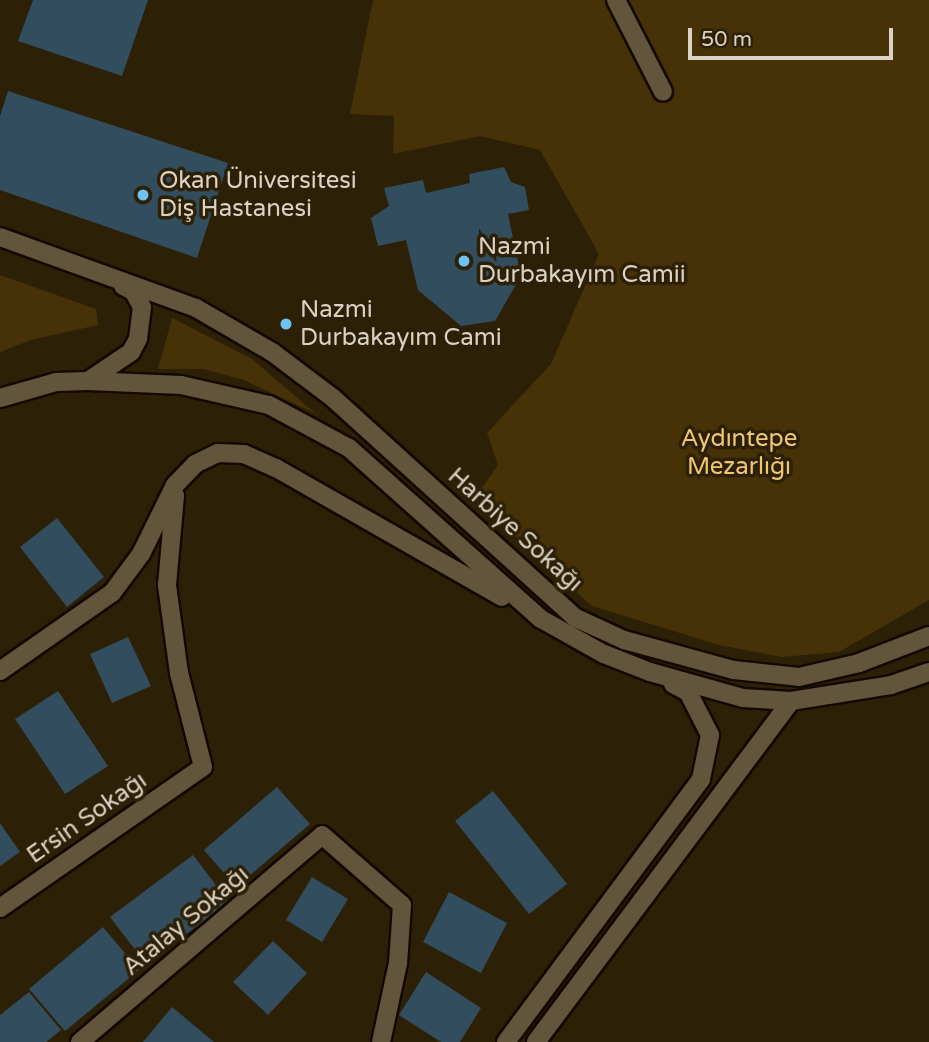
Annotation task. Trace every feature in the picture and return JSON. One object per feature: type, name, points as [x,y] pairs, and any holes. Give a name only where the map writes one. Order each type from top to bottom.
[{"type":"street","points":[[616,0],[663,92]]},
{"type":"street","name":"Harbiye Sokağı","points":[[0,237],[196,309],[272,352],[333,398],[576,618],[624,640],[734,670],[799,677],[859,663],[929,636]]},
{"type":"street","points":[[88,381],[131,352],[143,323],[142,307],[133,291],[114,281]]},
{"type":"street","name":"Harbiye Sokağı","points":[[0,398],[57,382],[88,381],[215,390],[296,418],[349,448],[541,619]]},
{"type":"street","name":"Harbiye Sokağı","points":[[0,670],[112,593],[141,554],[176,485],[195,464],[218,453],[244,454],[604,654],[650,672],[743,698],[791,701],[891,685],[929,672]]},
{"type":"street","name":"Ersin Sokağı","points":[[0,908],[203,767],[179,673],[167,585],[176,485]]},
{"type":"street","points":[[506,1042],[701,779],[710,735],[688,692],[650,672]]},
{"type":"street","points":[[536,1042],[791,701]]},
{"type":"street","name":"Atalay Sokağı","points":[[80,1042],[322,835],[402,905],[398,963],[381,1042]]},
{"type":"green space","name":"Aydıntepe Mezarlığı","points":[[373,0],[929,0],[929,600],[839,652],[782,657],[719,645],[592,606],[474,499],[498,465],[487,433],[551,364],[599,254],[540,150],[480,136],[393,154],[394,116],[350,114]]},
{"type":"green space","points":[[0,275],[96,309],[98,325],[31,340],[0,352]]},
{"type":"green space","points":[[172,318],[252,359],[316,414],[244,380],[204,369],[158,369]]},
{"type":"building","points":[[33,0],[148,0],[122,76],[18,41]]},
{"type":"building","points":[[8,91],[228,163],[197,258],[0,190],[0,116]]},
{"type":"building","name":"Nazmi Durbakayım Camii","points":[[504,167],[511,182],[525,187],[529,210],[508,214],[521,276],[495,321],[461,326],[418,290],[406,240],[378,246],[371,218],[389,206],[384,188],[423,180],[426,193],[470,183],[469,174]]},
{"type":"building","points":[[57,518],[104,577],[67,607],[20,547]]},
{"type":"building","points":[[128,637],[151,686],[112,703],[90,654]]},
{"type":"building","points":[[58,691],[108,766],[65,794],[15,719]]},
{"type":"building","points":[[277,787],[310,824],[236,887],[204,850]]},
{"type":"building","points":[[493,791],[567,884],[529,914],[455,821]]},
{"type":"building","points":[[0,823],[20,852],[0,866]]},
{"type":"building","points":[[193,855],[229,902],[146,964],[110,917]]},
{"type":"building","points":[[312,877],[348,899],[322,942],[286,920]]},
{"type":"building","points":[[449,892],[507,923],[481,973],[423,942]]},
{"type":"building","points":[[103,927],[139,970],[65,1031],[29,989]]},
{"type":"building","points":[[273,941],[307,973],[268,1015],[233,982]]},
{"type":"building","points":[[426,972],[481,1008],[460,1042],[441,1042],[399,1015]]},
{"type":"building","points":[[29,992],[61,1030],[46,1042],[0,1042],[0,1015]]},
{"type":"building","points":[[172,1007],[214,1042],[143,1042]]},
{"type":"place","name":"Okan Üniversitesi Diş Hastanesi","points":[[143,195]]},
{"type":"place","name":"Nazmi Durbakayım Camii","points":[[464,261]]},
{"type":"place","name":"Nazmi Durbakayım Cami","points":[[286,324]]}]
